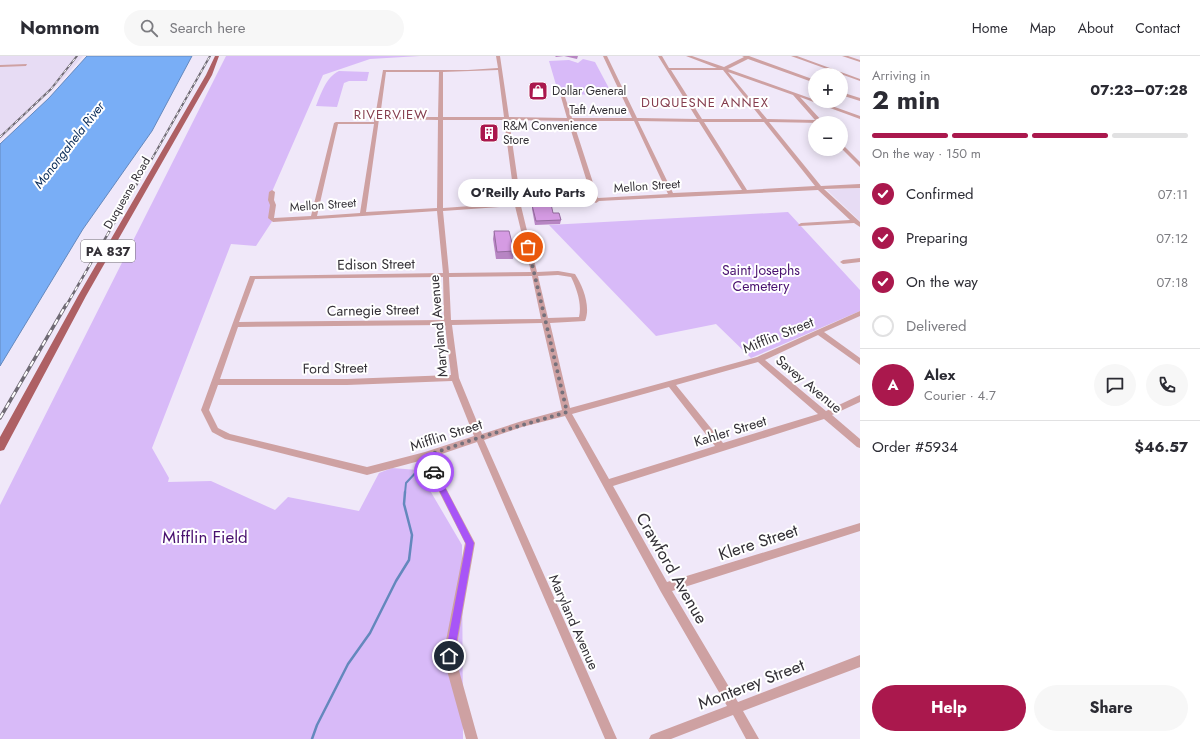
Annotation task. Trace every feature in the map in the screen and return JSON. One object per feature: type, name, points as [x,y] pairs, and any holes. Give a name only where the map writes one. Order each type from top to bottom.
[{"type":"main road","name":"Duquesne Road","points":[[0,447],[82,296],[208,75],[217,56]]},
{"type":"street","name":"Crawford Avenue","points":[[498,56],[518,205],[567,412],[665,588],[753,739]]},
{"type":"street","points":[[604,56],[671,195]]},
{"type":"street","points":[[660,56],[746,192]]},
{"type":"street","points":[[688,56],[808,98]]},
{"type":"street","points":[[793,56],[860,80]]},
{"type":"street","points":[[844,56],[860,61]]},
{"type":"street","points":[[668,69],[724,68],[746,57],[808,79]]},
{"type":"street","points":[[0,71],[2,66],[26,65]]},
{"type":"street","points":[[724,68],[820,189],[858,223]]},
{"type":"street","points":[[363,214],[384,71],[470,71],[500,69]]},
{"type":"street","name":"Maryland Avenue","points":[[441,71],[440,209],[446,274],[448,322],[455,378],[478,438],[611,739]]},
{"type":"street","points":[[794,93],[815,116]]},
{"type":"street","points":[[848,96],[860,100]]},
{"type":"street","points":[[563,97],[596,200]]},
{"type":"street","points":[[834,108],[860,118]]},
{"type":"street","name":"Taft Avenue","points":[[313,218],[336,123],[376,120],[440,119],[808,122]]},
{"type":"street","points":[[848,152],[860,165]]},
{"type":"street","name":"Mellon Street","points":[[272,192],[271,200],[273,205],[271,218],[273,220],[671,195],[860,186]]},
{"type":"street","points":[[801,225],[858,223]]},
{"type":"street","points":[[843,262],[860,260]]},
{"type":"street","name":"Edison Street","points":[[252,277],[547,273]]},
{"type":"street","name":"Carnegie Street","points":[[236,325],[545,321],[582,319],[584,316],[584,308],[573,275],[547,273]]},
{"type":"street","name":"Mifflin Street","points":[[252,277],[205,410],[215,430],[228,437],[368,471],[425,456],[478,438],[567,412],[759,359],[860,313]]},
{"type":"street","points":[[819,332],[860,362]]},
{"type":"street","name":"Savey Avenue","points":[[759,359],[860,444]]},
{"type":"street","name":"Ford Street","points":[[216,382],[347,382],[455,378]]},
{"type":"street","points":[[670,383],[721,447]]},
{"type":"street","name":"Kahler Street","points":[[606,484],[825,415],[860,398]]},
{"type":"street","points":[[425,456],[470,543],[449,656],[472,739]]},
{"type":"street","name":"Klere Street","points":[[665,588],[860,527]]},
{"type":"street","name":"Monterey Street","points":[[655,739],[677,732],[735,708],[860,661]]},
{"type":"shaded area","points":[[0,56],[83,56],[63,79],[0,140]]},
{"type":"shaded area","points":[[860,188],[860,221],[827,190]]},
{"type":"green space","name":"Mifflin Field","points":[[226,56],[420,56],[370,59],[323,75],[271,194],[273,220],[256,246],[231,244],[152,448],[169,478],[168,482],[211,481],[275,510],[288,497],[359,511],[379,473],[392,468],[418,470],[462,545],[463,739],[0,739],[0,505]]},
{"type":"green space","points":[[583,59],[595,62],[612,94],[559,95],[549,61],[569,60],[578,63]]},
{"type":"green space","points":[[339,71],[369,72],[367,81],[349,81],[344,83],[337,107],[316,106],[327,82]]},
{"type":"green space","name":"Saint Josephs Cemetery","points":[[788,212],[860,290],[860,311],[751,358],[716,324],[656,336],[549,225]]},
{"type":"water","name":"Monongahela River","points":[[87,56],[192,56],[152,131],[83,229],[0,366],[0,144],[49,98]]},
{"type":"building","points":[[535,180],[554,180],[555,186],[536,187]]},
{"type":"building","points":[[551,204],[553,213],[559,213],[561,220],[536,221],[532,205]]},
{"type":"building","points":[[494,231],[509,231],[514,251],[497,252]]},
{"type":"waterway","points":[[405,493],[406,483],[420,468]]},
{"type":"waterway","points":[[312,739],[317,725],[348,664],[370,633],[396,581],[409,560],[412,535],[404,504],[405,492]]},
{"type":"railway","points":[[0,137],[51,89],[77,56]]},
{"type":"railway","points":[[149,164],[210,56]]},
{"type":"railway","points":[[66,306],[149,163]]},
{"type":"railway","points":[[0,418],[66,305]]},
{"type":"way so far","points":[[434,472],[425,456],[522,424],[567,412],[528,247]]},
{"type":"place","name":"Dollar General","points":[[538,91]]},
{"type":"place","name":"R&M Convenience Store","points":[[489,133]]},
{"type":"place","name":"O'Reilly Auto Parts","points":[[528,247]]},
{"type":"district","name":"DUQUESNE ANNEX","points":[[705,102]]},
{"type":"district","name":"RIVERVIEW","points":[[391,114]]},
{"type":"route","points":[[434,472],[470,543],[449,656]]}]
